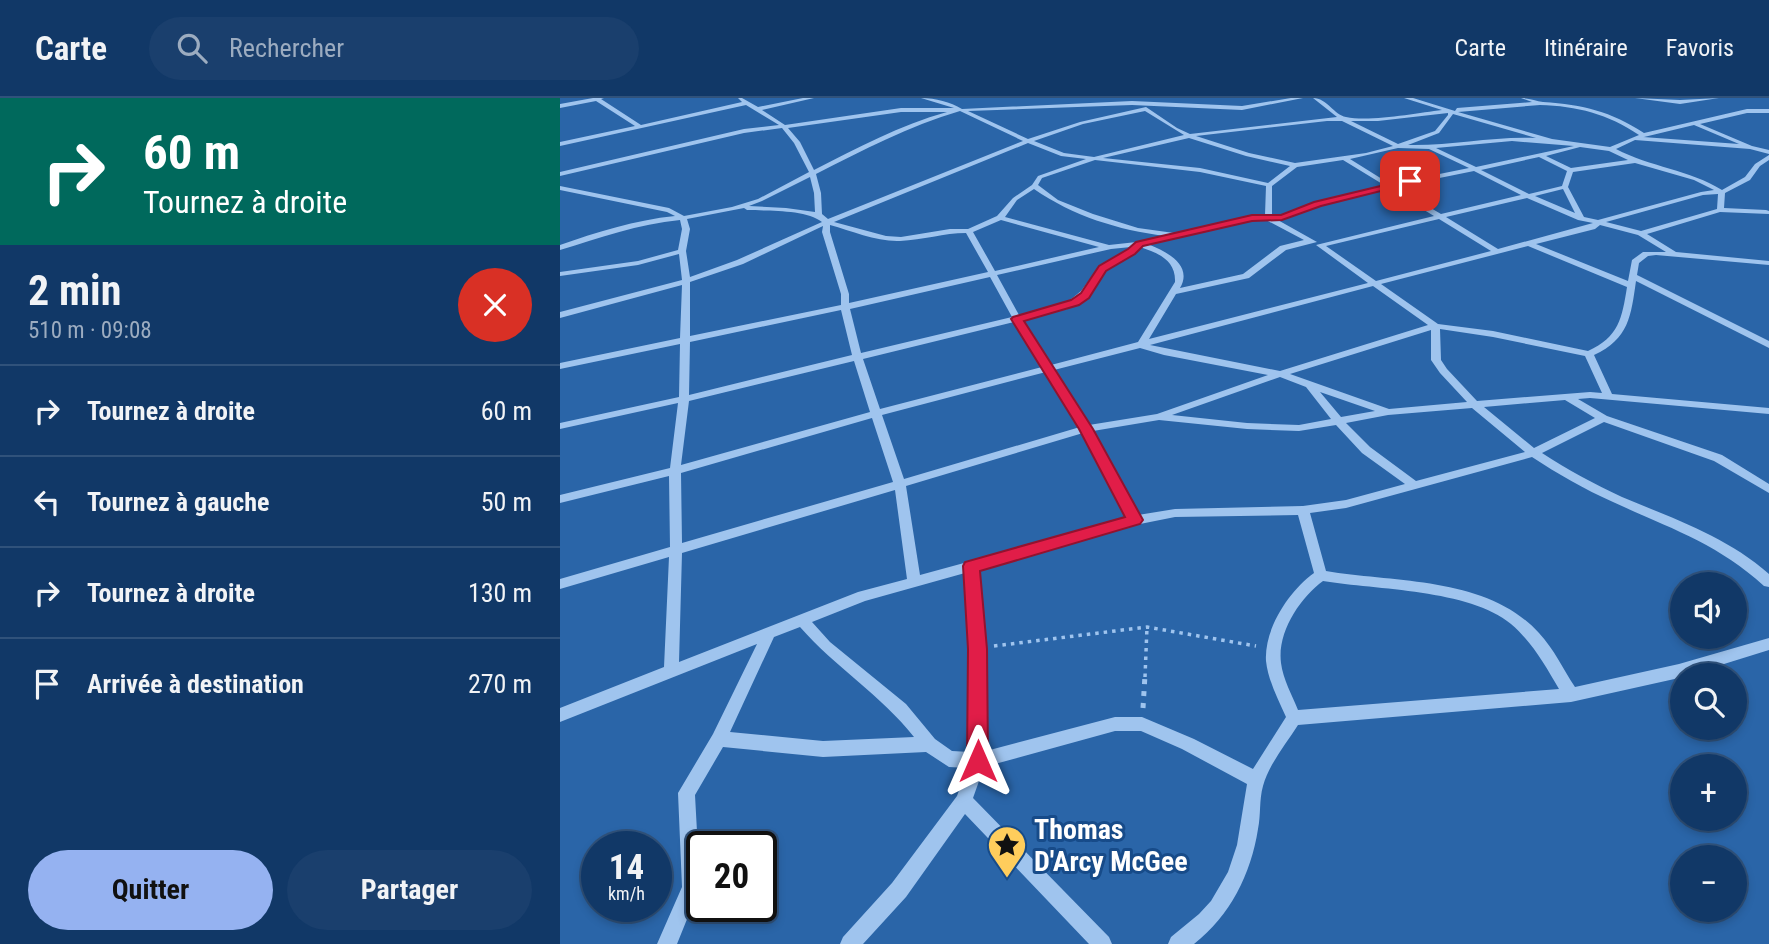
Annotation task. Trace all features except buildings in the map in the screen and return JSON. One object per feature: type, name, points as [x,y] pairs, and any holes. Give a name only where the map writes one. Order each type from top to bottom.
[{"type":"lane","points":[[560,106],[599,98],[639,126]]},
{"type":"lane","points":[[738,98],[785,126],[814,173],[820,207],[818,215]]},
{"type":"lane","points":[[758,109],[811,98]]},
{"type":"lane","points":[[924,98],[951,105],[1063,155],[1200,170],[1269,185],[1295,165]]},
{"type":"lane","points":[[560,174],[696,141],[901,110],[1144,103],[1234,108],[1269,105],[1300,98]]},
{"type":"lane","points":[[1317,98],[1343,119],[1398,146],[1512,139],[1611,149],[1634,161],[1696,179],[1722,192]]},
{"type":"lane","points":[[1407,98],[1550,141]]},
{"type":"lane","points":[[1524,98],[1540,103]]},
{"type":"lane","points":[[1638,98],[1681,102],[1716,98]]},
{"type":"lane","points":[[560,144],[746,103]]},
{"type":"lane","points":[[1144,103],[1175,129],[1248,155],[1295,165],[1381,152],[1437,132],[1451,115],[1450,111]]},
{"type":"lane","points":[[560,315],[686,281],[1027,141],[1144,103]]},
{"type":"lane","points":[[560,248],[642,223],[733,209],[763,208],[818,215],[827,222],[869,235],[901,239],[950,230],[969,230],[1000,218],[1015,199],[1045,175],[1111,153],[1190,135],[1343,119],[1378,119],[1540,103],[1587,107],[1611,114],[1643,135]]},
{"type":"lane","points":[[733,209],[781,191],[911,126],[959,110]]},
{"type":"lane","points":[[1611,149],[1643,135],[1747,111],[1769,111]]},
{"type":"lane","points":[[560,499],[675,471],[877,414],[1598,224],[1703,192],[1722,192],[1755,172],[1757,165],[1769,154],[1693,123]]},
{"type":"lane","points":[[1437,132],[1461,143]]},
{"type":"lane","points":[[1634,138],[1750,147]]},
{"type":"lane","points":[[1512,139],[1570,170],[1634,161]]},
{"type":"lane","points":[[1429,146],[1528,196],[1598,224],[1641,233],[1675,254]]},
{"type":"lane","points":[[560,366],[845,307],[1111,247],[1156,242],[1174,235],[1252,218],[1282,217],[1317,204],[1388,186],[1584,146]]},
{"type":"lane","points":[[1344,158],[1496,251]]},
{"type":"lane","points":[[1570,170],[1565,187],[1581,218]]},
{"type":"lane","points":[[1755,172],[1769,173]]},
{"type":"lane","points":[[1268,218],[1269,185]]},
{"type":"lane","points":[[1034,186],[1072,208],[1138,230],[1174,235]]},
{"type":"lane","points":[[1320,245],[1565,187]]},
{"type":"lane","points":[[560,188],[669,210],[683,218],[686,229],[682,251],[686,281],[684,399],[675,471],[676,552],[671,672]]},
{"type":"lane","points":[[1720,210],[1722,192]]},
{"type":"lane","points":[[1641,233],[1720,210],[1768,212]]},
{"type":"lane","points":[[1000,218],[1111,247]]},
{"type":"lane","points":[[1268,218],[1320,245],[1435,326]]},
{"type":"lane","points":[[827,222],[826,232],[845,294],[845,307],[857,356],[900,485],[914,582]]},
{"type":"lane","points":[[969,230],[1017,319],[1086,429],[1135,520]]},
{"type":"lane","points":[[560,426],[1017,319],[1075,302],[1086,296],[1102,268],[1139,244],[1138,230]]},
{"type":"lane","points":[[1173,292],[1246,275],[1283,248],[1311,241]]},
{"type":"lane","points":[[1527,243],[1631,281],[1769,345]]},
{"type":"lane","points":[[1139,244],[1164,254],[1179,265],[1181,274],[1142,345]]},
{"type":"lane","points":[[560,274],[638,263],[682,251]]},
{"type":"lane","points":[[560,584],[1086,429],[1158,416],[1280,374],[1435,326],[1493,334],[1589,354],[1601,350],[1623,331],[1635,261],[1640,257],[1656,253],[1769,263]]},
{"type":"lane","points":[[1435,326],[1436,360],[1453,383],[1533,453],[1595,489],[1700,533],[1730,550],[1769,582]]},
{"type":"lane","points":[[1142,345],[1164,352],[1280,374],[1388,412]]},
{"type":"lane","points":[[1589,354],[1608,396]]},
{"type":"lane","points":[[1310,384],[1338,421],[1366,450],[1413,484]]},
{"type":"lane","points":[[1158,416],[1247,426],[1299,428],[1388,412],[1608,396],[1769,411]]},
{"type":"lane","points":[[1568,397],[1603,418],[1718,458],[1769,489]]},
{"type":"lane","points":[[560,715],[863,596],[1135,520],[1175,513],[1303,510],[1346,504],[1533,453],[1603,418]]},
{"type":"lane","points":[[1303,510],[1321,575]]},
{"type":"lane","points":[[850,944],[900,890],[964,801],[978,761],[978,649],[971,566]]},
{"type":"lane","points":[[1294,718],[1275,674],[1271,648],[1279,625],[1298,597],[1310,582],[1321,575],[1349,582],[1458,595],[1487,605],[1516,620],[1534,636],[1571,695]]},
{"type":"lane","points":[[802,620],[825,646],[901,709],[929,744],[949,759],[978,761],[1115,724],[1142,724],[1188,744],[1256,780]]},
{"type":"lane","points":[[667,944],[691,887],[686,793],[719,739],[769,633]]},
{"type":"lane","points":[[1294,718],[1571,695],[1679,671],[1769,645]]},
{"type":"lane","points":[[1178,944],[1202,928],[1218,909],[1234,882],[1248,843],[1256,780],[1294,718]]},
{"type":"lane","points":[[719,739],[822,749],[929,744]]},
{"type":"lane","points":[[964,801],[1102,944]]},
{"type":"path","points":[[978,649],[1147,626],[1219,641],[1271,648]]},
{"type":"path","points":[[1142,724],[1147,626]]},
{"type":"shaded area","points":[[560,98],[1769,98],[1769,944],[560,944]]},
{"type":"place","name":"Thomas D'Arcy McGee","points":[[1007,879]]},
{"type":"route","points":[[978,761],[978,649],[971,566],[1135,520],[1086,429],[1017,319],[1064,307],[1086,296],[1102,268],[1139,244],[1252,218],[1292,215],[1317,204],[1410,181]]}]
